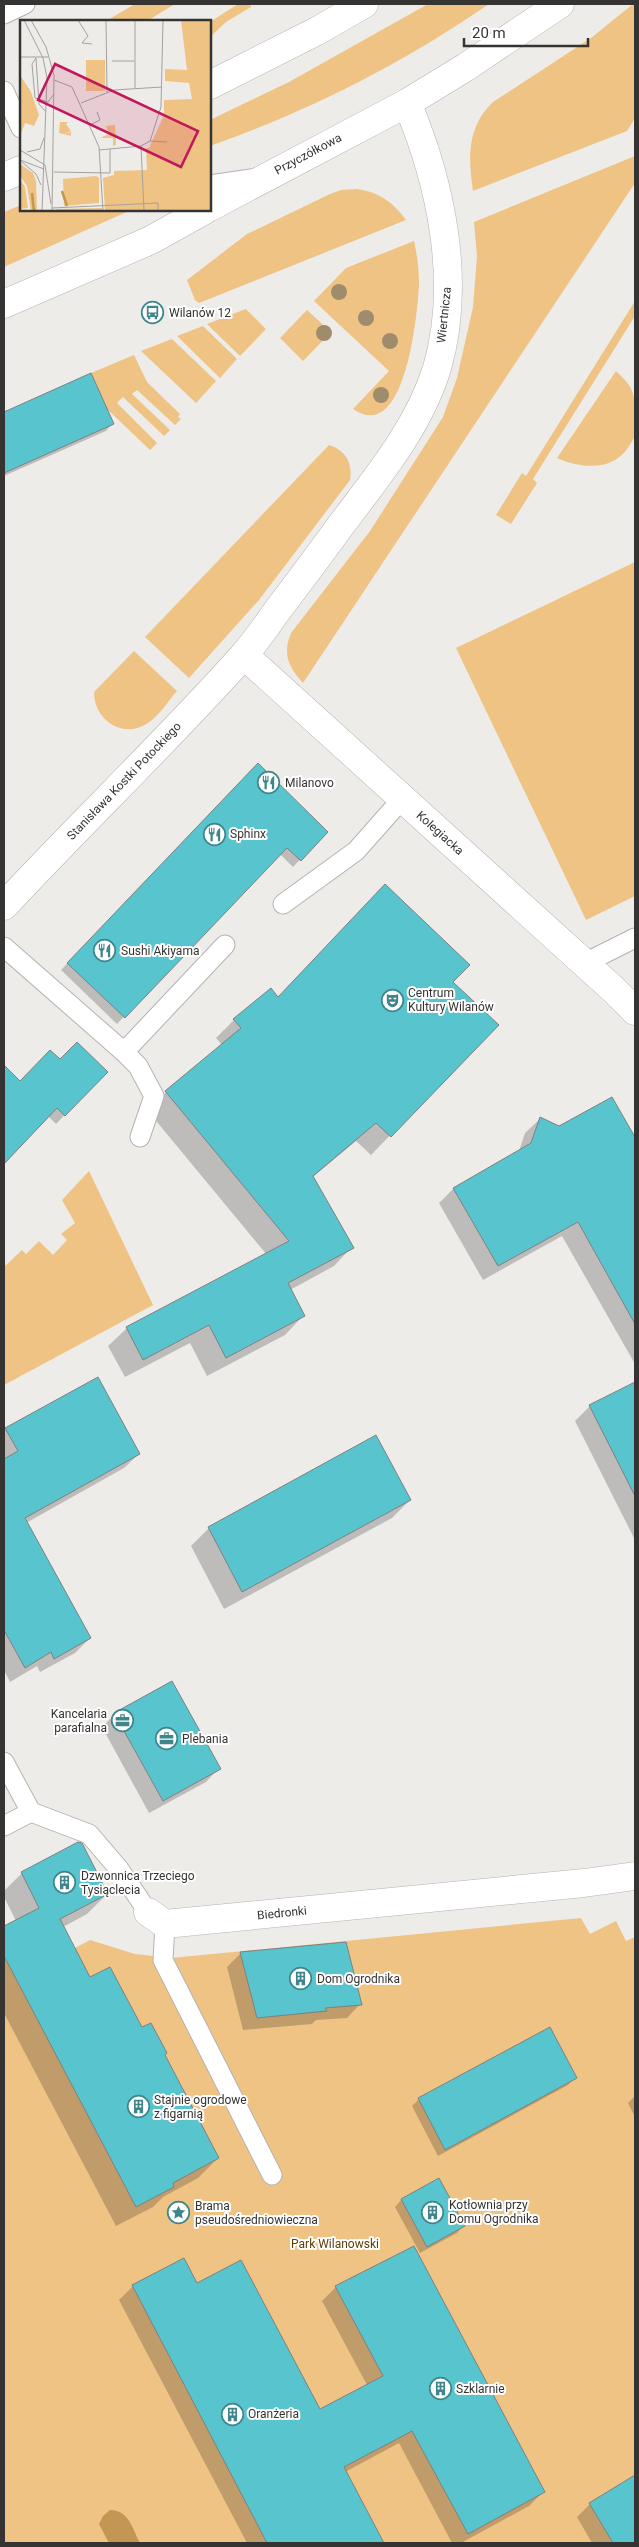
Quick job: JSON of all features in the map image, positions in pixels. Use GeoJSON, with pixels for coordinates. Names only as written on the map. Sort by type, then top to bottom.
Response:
{"type":"FeatureCollection","features":[{"type":"Feature","properties":{"kind":"street"},"geometry":{"type":"LineString","coordinates":[[211,84],[317,31],[364,4]]}},
{"type":"Feature","properties":{"kind":"street"},"geometry":{"type":"LineString","coordinates":[[406,103],[466,67],[560,4]]}},
{"type":"Feature","properties":{"kind":"street","name":"Przyczółkowa"},"geometry":{"type":"LineString","coordinates":[[211,206],[406,103]]}},
{"type":"Feature","properties":{"kind":"street","name":"Wiertnicza"},"geometry":{"type":"LineString","coordinates":[[244,655],[383,469],[417,414],[437,368],[446,318],[448,277],[433,179],[421,138],[406,103]]}},
{"type":"Feature","properties":{"kind":"street"},"geometry":{"type":"LineString","coordinates":[[4,178],[20,170]]}},
{"type":"Feature","properties":{"kind":"street"},"geometry":{"type":"LineString","coordinates":[[4,304],[150,240],[203,211]]}},
{"type":"Feature","properties":{"kind":"street","name":"Stanisława Kostki Potockiego"},"geometry":{"type":"LineString","coordinates":[[4,906],[129,778],[244,655]]}},
{"type":"Feature","properties":{"kind":"street","name":"Kolegiacka"},"geometry":{"type":"LineString","coordinates":[[244,655],[585,963],[635,1011]]}},
{"type":"Feature","properties":{"kind":"street","name":"Biedronki"},"geometry":{"type":"LineString","coordinates":[[156,1918],[565,1885],[635,1876]]}},
{"type":"Feature","properties":{"kind":"lane"},"geometry":{"type":"LineString","coordinates":[[4,14],[25,4]]}},
{"type":"Feature","properties":{"kind":"lane"},"geometry":{"type":"LineString","coordinates":[[4,91],[20,126]]}},
{"type":"Feature","properties":{"kind":"lane"},"geometry":{"type":"LineString","coordinates":[[211,186],[267,176]]}},
{"type":"Feature","properties":{"kind":"lane"},"geometry":{"type":"LineString","coordinates":[[283,904],[356,852],[402,799]]}},
{"type":"Feature","properties":{"kind":"lane"},"geometry":{"type":"LineString","coordinates":[[585,963],[635,938]]}},
{"type":"Feature","properties":{"kind":"lane"},"geometry":{"type":"LineString","coordinates":[[124,1052],[225,945]]}},
{"type":"Feature","properties":{"kind":"lane"},"geometry":{"type":"LineString","coordinates":[[4,947],[138,1066],[154,1096],[140,1137]]}},
{"type":"Feature","properties":{"kind":"lane"},"geometry":{"type":"LineString","coordinates":[[4,1762],[30,1812],[89,1834],[119,1869],[156,1918],[163,1960],[272,2175]]}},
{"type":"Feature","properties":{"kind":"lane"},"geometry":{"type":"LineString","coordinates":[[4,1826],[30,1812]]}},
{"type":"Feature","properties":{"kind":"green space"},"geometry":{"type":"Polygon","coordinates":[[[135,4],[175,4],[149,20],[108,20],[135,4]]]}},
{"type":"Feature","properties":{"kind":"green space"},"geometry":{"type":"Polygon","coordinates":[[[238,4],[250,4],[251,7],[226,22],[211,36],[211,21],[238,4]]]}},
{"type":"Feature","properties":{"kind":"green space"},"geometry":{"type":"Polygon","coordinates":[[[428,4],[489,4],[422,47],[354,84],[284,117],[211,146],[211,120],[289,82],[428,4]]]}},
{"type":"Feature","properties":{"kind":"green space"},"geometry":{"type":"Polygon","coordinates":[[[635,4],[635,118],[627,131],[473,191],[470,166],[471,143],[478,122],[484,112],[493,102],[591,38],[635,4]]]}},
{"type":"Feature","properties":{"kind":"green space"},"geometry":{"type":"Polygon","coordinates":[[[635,156],[635,183],[303,683],[294,672],[288,660],[287,648],[291,633],[370,531],[443,417],[457,378],[473,307],[477,256],[474,222],[635,156]]]}},
{"type":"Feature","properties":{"kind":"green space"},"geometry":{"type":"Polygon","coordinates":[[[357,189],[379,195],[391,203],[406,220],[199,303],[195,300],[187,280],[247,234],[330,194],[341,190],[357,189]]]}},
{"type":"Feature","properties":{"kind":"green space"},"geometry":{"type":"Polygon","coordinates":[[[20,205],[20,211],[129,211],[4,267],[4,212],[20,205]]]}},
{"type":"Feature","properties":{"kind":"green space"},"geometry":{"type":"Polygon","coordinates":[[[414,241],[419,283],[416,320],[406,370],[397,393],[386,409],[371,415],[353,409],[389,371],[314,301],[346,268],[414,241]]]}},
{"type":"Feature","properties":{"kind":"green space"},"geometry":{"type":"Polygon","coordinates":[[[635,301],[635,316],[533,479],[537,483],[511,524],[496,515],[522,473],[526,476],[635,301]]]}},
{"type":"Feature","properties":{"kind":"green space"},"geometry":{"type":"Polygon","coordinates":[[[246,309],[266,329],[240,356],[207,324],[246,309]]]}},
{"type":"Feature","properties":{"kind":"green space"},"geometry":{"type":"Polygon","coordinates":[[[307,310],[331,332],[303,361],[280,338],[307,310]]]}},
{"type":"Feature","properties":{"kind":"green space"},"geometry":{"type":"Polygon","coordinates":[[[203,326],[237,359],[220,378],[177,336],[203,326]]]}},
{"type":"Feature","properties":{"kind":"green space"},"geometry":{"type":"Polygon","coordinates":[[[172,339],[216,381],[196,403],[141,351],[172,339]]]}},
{"type":"Feature","properties":{"kind":"green space"},"geometry":{"type":"Polygon","coordinates":[[[134,355],[147,382],[180,414],[178,417],[181,419],[175,425],[137,390],[132,394],[170,430],[164,436],[123,397],[117,403],[157,443],[150,450],[107,409],[91,373],[134,355]]]}},
{"type":"Feature","properties":{"kind":"green space"},"geometry":{"type":"Polygon","coordinates":[[[616,371],[632,390],[634,401],[635,436],[628,448],[613,461],[595,466],[575,464],[557,458],[616,371]]]}},
{"type":"Feature","properties":{"kind":"green space"},"geometry":{"type":"Polygon","coordinates":[[[329,445],[335,447],[347,458],[351,474],[350,480],[259,600],[189,678],[145,637],[329,445]]]}},
{"type":"Feature","properties":{"kind":"green space"},"geometry":{"type":"Polygon","coordinates":[[[635,562],[635,896],[586,920],[456,648],[635,562]]]}},
{"type":"Feature","properties":{"kind":"green space"},"geometry":{"type":"Polygon","coordinates":[[[134,651],[177,691],[160,712],[148,723],[139,728],[120,728],[104,719],[95,702],[94,692],[134,651]]]}},
{"type":"Feature","properties":{"kind":"green space"},"geometry":{"type":"Polygon","coordinates":[[[89,1171],[153,1305],[4,1385],[4,1267],[22,1250],[26,1254],[39,1241],[53,1255],[67,1240],[61,1234],[75,1223],[62,1200],[89,1171]]]}},
{"type":"Feature","properties":{"kind":"green space","name":"Park Wilanowski"},"geometry":{"type":"Polygon","coordinates":[[[33,1911],[58,1957],[90,1940],[135,1954],[171,1958],[581,1918],[590,1934],[616,1921],[626,1941],[635,1937],[635,2543],[4,2543],[4,1926],[33,1911]]]}},
{"type":"Feature","properties":{"kind":"shaded area"},"geometry":{"type":"Polygon","coordinates":[[[110,2510],[126,2516],[140,2543],[109,2543],[99,2524],[103,2516],[110,2510]]]}},
{"type":"Feature","properties":{"kind":"building"},"geometry":{"type":"Polygon","coordinates":[[[91,373],[114,424],[4,473],[4,412],[91,373]]]}},
{"type":"Feature","properties":{"kind":"building"},"geometry":{"type":"Polygon","coordinates":[[[258,763],[328,832],[301,861],[287,848],[125,1018],[67,963],[258,763]]]}},
{"type":"Feature","properties":{"kind":"building"},"geometry":{"type":"Polygon","coordinates":[[[385,884],[470,965],[453,982],[499,1025],[391,1137],[376,1123],[313,1176],[354,1248],[288,1283],[305,1316],[226,1358],[209,1325],[143,1360],[126,1327],[289,1241],[165,1091],[241,1028],[233,1019],[271,988],[278,997],[385,884]]]}},
{"type":"Feature","properties":{"kind":"building"},"geometry":{"type":"Polygon","coordinates":[[[77,1042],[108,1072],[65,1116],[57,1108],[4,1164],[4,1065],[20,1081],[50,1050],[60,1059],[77,1042]]]}},
{"type":"Feature","properties":{"kind":"building"},"geometry":{"type":"Polygon","coordinates":[[[612,1097],[635,1137],[635,1324],[578,1222],[498,1266],[453,1188],[531,1143],[540,1117],[559,1126],[612,1097]]]}},
{"type":"Feature","properties":{"kind":"building"},"geometry":{"type":"Polygon","coordinates":[[[98,1377],[140,1454],[25,1518],[91,1638],[54,1659],[51,1652],[25,1668],[4,1630],[4,1459],[18,1451],[5,1428],[98,1377]]]}},
{"type":"Feature","properties":{"kind":"building"},"geometry":{"type":"Polygon","coordinates":[[[635,1382],[635,1496],[589,1405],[635,1382]]]}},
{"type":"Feature","properties":{"kind":"building"},"geometry":{"type":"Polygon","coordinates":[[[376,1435],[411,1500],[242,1592],[208,1527],[376,1435]]]}},
{"type":"Feature","properties":{"kind":"building","name":"Plebania"},"geometry":{"type":"Polygon","coordinates":[[[172,1681],[221,1769],[163,1801],[114,1713],[172,1681]]]}},
{"type":"Feature","properties":{"kind":"building","name":"Stajnie ogrodowe z figarnią"},"geometry":{"type":"Polygon","coordinates":[[[78,1842],[82,1843],[108,1894],[60,1919],[90,1977],[110,1967],[142,2027],[151,2023],[167,2053],[165,2055],[219,2158],[173,2183],[174,2187],[136,2207],[4,1956],[4,1926],[39,1908],[21,1872],[78,1842]]]}},
{"type":"Feature","properties":{"kind":"building","name":"Dom Ogrodnika"},"geometry":{"type":"Polygon","coordinates":[[[346,1942],[362,2005],[325,2008],[327,2011],[257,2018],[240,1952],[346,1942]]]}},
{"type":"Feature","properties":{"kind":"building"},"geometry":{"type":"Polygon","coordinates":[[[550,2027],[577,2078],[445,2150],[418,2098],[550,2027]]]}},
{"type":"Feature","properties":{"kind":"building","name":"Kotłownia przy Domu Ogrodnika"},"geometry":{"type":"Polygon","coordinates":[[[439,2178],[465,2226],[427,2247],[401,2199],[439,2178]]]}},
{"type":"Feature","properties":{"kind":"building"},"geometry":{"type":"Polygon","coordinates":[[[414,2246],[545,2492],[468,2534],[412,2431],[344,2467],[384,2543],[267,2543],[132,2285],[184,2258],[197,2283],[241,2260],[320,2409],[383,2376],[335,2286],[414,2246]]]}},
{"type":"Feature","properties":{"kind":"building"},"geometry":{"type":"Polygon","coordinates":[[[635,2475],[635,2543],[613,2543],[589,2503],[635,2475]]]}},
{"type":"Feature","properties":{"kind":"place","name":"Wilanów 12"},"geometry":{"type":"Point","coordinates":[153,313]}},
{"type":"Feature","properties":{"kind":"place","name":"Milanovo"},"geometry":{"type":"Point","coordinates":[269,783]}},
{"type":"Feature","properties":{"kind":"place","name":"Sphinx"},"geometry":{"type":"Point","coordinates":[214,834]}},
{"type":"Feature","properties":{"kind":"place","name":"Sushi Akiyama"},"geometry":{"type":"Point","coordinates":[105,951]}},
{"type":"Feature","properties":{"kind":"place","name":"Centrum Kultury Wilanów"},"geometry":{"type":"Point","coordinates":[392,1000]}},
{"type":"Feature","properties":{"kind":"place","name":"Kancelaria parafialna"},"geometry":{"type":"Point","coordinates":[123,1721]}},
{"type":"Feature","properties":{"kind":"place","name":"Plebania"},"geometry":{"type":"Point","coordinates":[166,1739]}},
{"type":"Feature","properties":{"kind":"place","name":"Dzwonnica Trzeciego Tysiąclecia"},"geometry":{"type":"Point","coordinates":[65,1883]}},
{"type":"Feature","properties":{"kind":"place","name":"Dom Ogrodnika"},"geometry":{"type":"Point","coordinates":[301,1979]}},
{"type":"Feature","properties":{"kind":"place","name":"Stajnie ogrodowe z figarnią"},"geometry":{"type":"Point","coordinates":[138,2107]}},
{"type":"Feature","properties":{"kind":"place","name":"Kotłownia przy Domu Ogrodnika"},"geometry":{"type":"Point","coordinates":[433,2212]}},
{"type":"Feature","properties":{"kind":"place","name":"Brama pseudośredniowieczna"},"geometry":{"type":"Point","coordinates":[179,2213]}},
{"type":"Feature","properties":{"kind":"place","name":"Szklarnie"},"geometry":{"type":"Point","coordinates":[440,2389]}},
{"type":"Feature","properties":{"kind":"place","name":"Oranżeria"},"geometry":{"type":"Point","coordinates":[232,2414]}}]}
